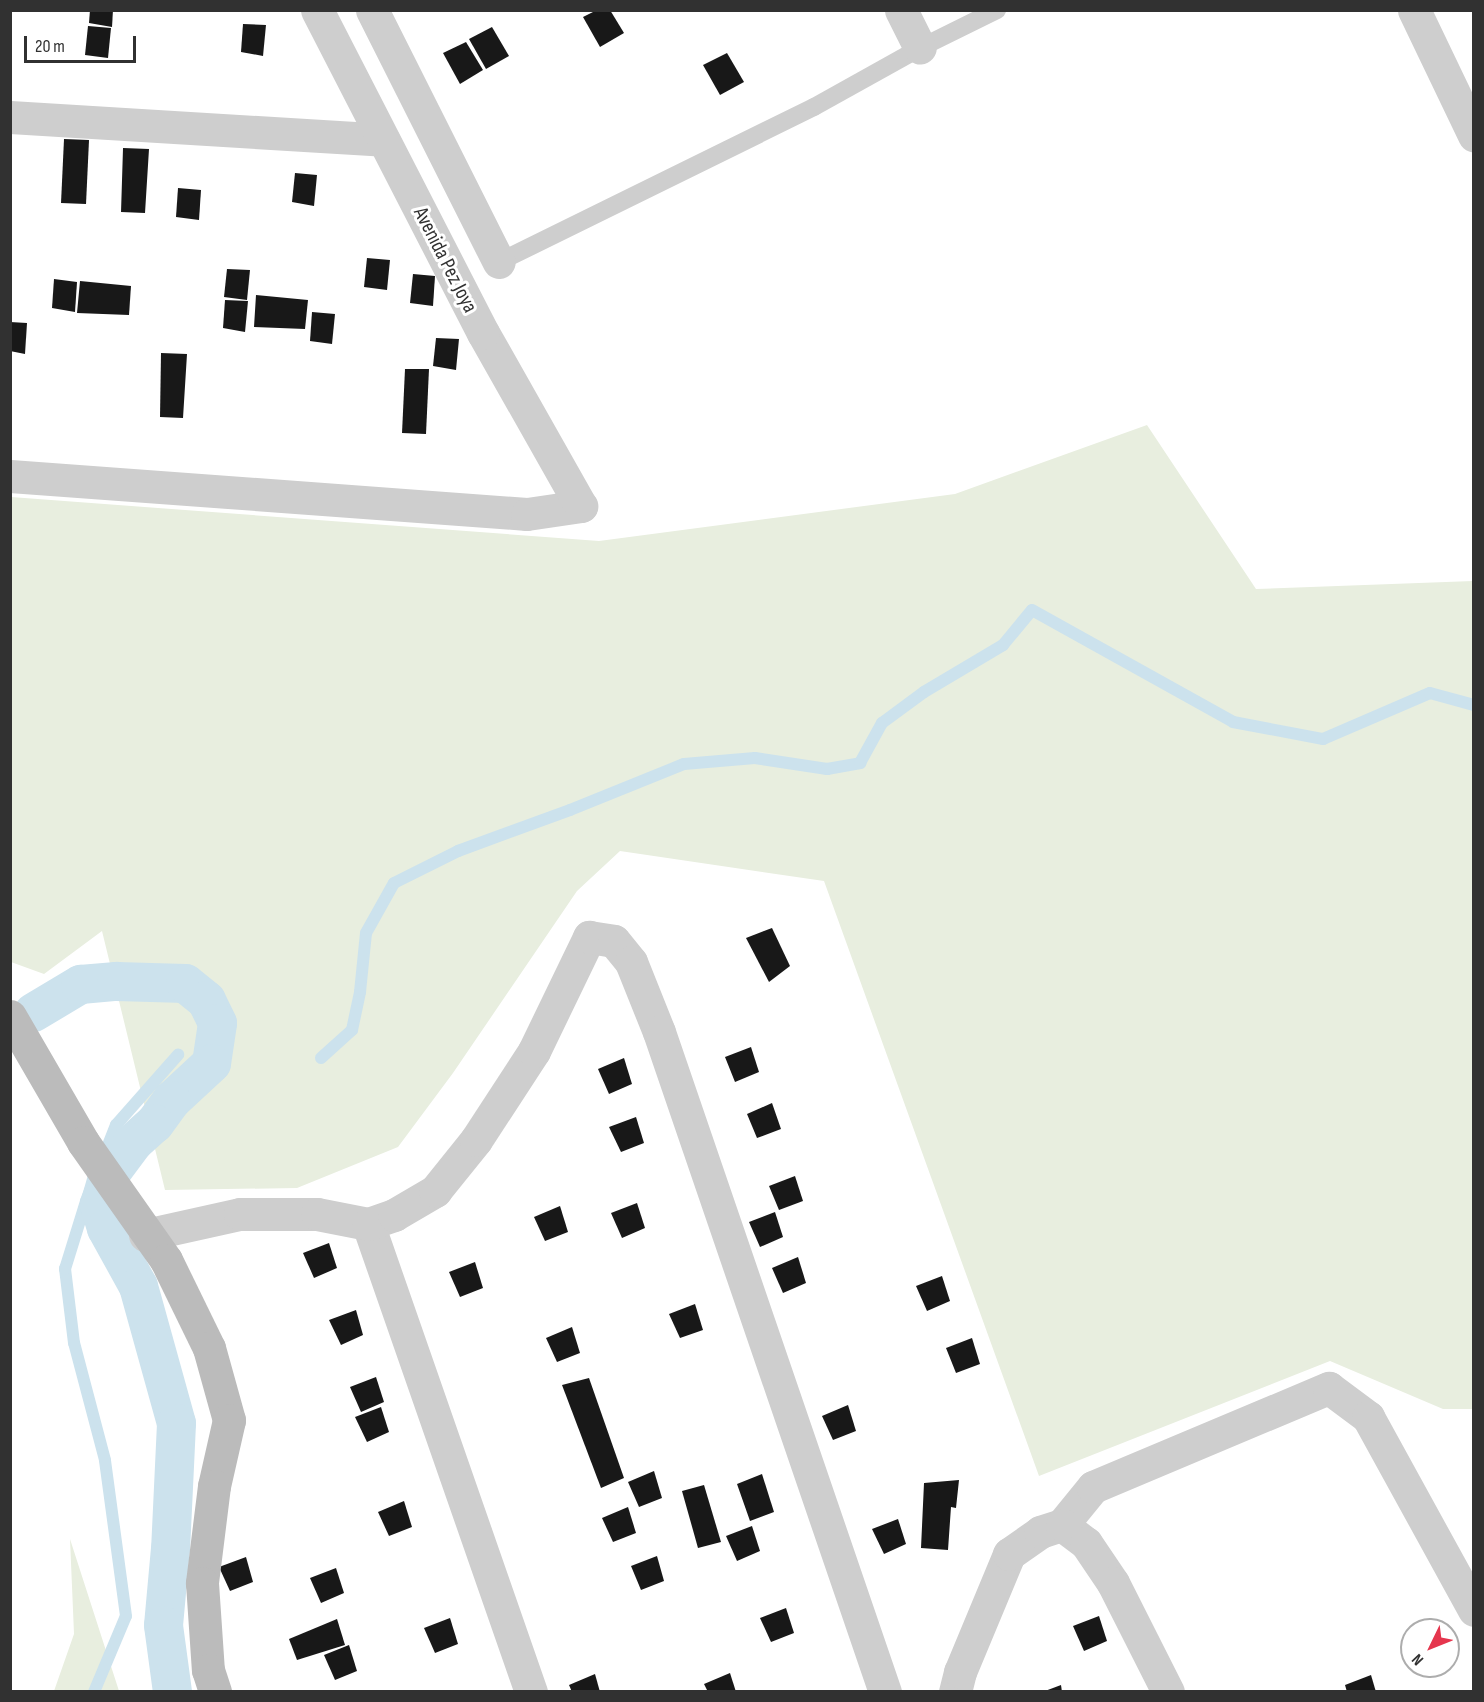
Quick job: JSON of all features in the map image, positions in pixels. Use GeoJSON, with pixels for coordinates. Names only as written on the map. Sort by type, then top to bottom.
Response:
{"type":"FeatureCollection","features":[{"type":"Feature","properties":{"kind":"street","name":"Avenida Pez Joya"},"geometry":{"type":"LineString","coordinates":[[10,476],[527,514],[581,506],[483,333],[317,10]]}},
{"type":"Feature","properties":{"kind":"street"},"geometry":{"type":"LineString","coordinates":[[372,10],[499,262]]}},
{"type":"Feature","properties":{"kind":"street"},"geometry":{"type":"LineString","coordinates":[[901,10],[920,48]]}},
{"type":"Feature","properties":{"kind":"street"},"geometry":{"type":"LineString","coordinates":[[1414,10],[1473,135]]}},
{"type":"Feature","properties":{"kind":"street"},"geometry":{"type":"LineString","coordinates":[[10,117],[383,140]]}},
{"type":"Feature","properties":{"kind":"street"},"geometry":{"type":"LineString","coordinates":[[146,1235],[240,1214],[317,1214],[368,1224],[394,1215],[435,1191],[476,1140],[534,1051],[589,937],[614,941],[631,962],[659,1032],[885,1692]]}},
{"type":"Feature","properties":{"kind":"street"},"geometry":{"type":"LineString","coordinates":[[10,1016],[83,1142],[128,1204],[146,1235],[166,1260],[208,1348],[229,1420],[214,1486],[202,1583],[208,1670],[215,1692]]}},
{"type":"Feature","properties":{"kind":"street"},"geometry":{"type":"LineString","coordinates":[[368,1224],[531,1692]]}},
{"type":"Feature","properties":{"kind":"street"},"geometry":{"type":"LineString","coordinates":[[955,1692],[960,1672],[1009,1554],[1040,1532],[1062,1525],[1093,1487],[1329,1389],[1368,1417],[1473,1610]]}},
{"type":"Feature","properties":{"kind":"street"},"geometry":{"type":"LineString","coordinates":[[1062,1525],[1086,1543],[1113,1583],[1168,1692]]}},
{"type":"Feature","properties":{"kind":"lane"},"geometry":{"type":"LineString","coordinates":[[499,262],[814,107],[920,48],[997,10]]}},
{"type":"Feature","properties":{"kind":"green space"},"geometry":{"type":"Polygon","coordinates":[[[1147,425],[1256,589],[1473,581],[1473,1409],[1443,1409],[1330,1361],[1039,1476],[824,881],[620,851],[577,891],[453,1073],[398,1147],[297,1188],[165,1190],[102,931],[44,974],[11,962],[11,497],[599,541],[955,494],[1147,425]]]}},
{"type":"Feature","properties":{"kind":"green space"},"geometry":{"type":"Polygon","coordinates":[[[70,1539],[119,1691],[54,1691],[74,1634],[70,1539]]]}},
{"type":"Feature","properties":{"kind":"building"},"geometry":{"type":"Polygon","coordinates":[[[90,10],[113,10],[112,27],[89,23],[90,10]]]}},
{"type":"Feature","properties":{"kind":"building"},"geometry":{"type":"Polygon","coordinates":[[[597,10],[610,10],[624,33],[600,47],[583,17],[597,10]]]}},
{"type":"Feature","properties":{"kind":"building"},"geometry":{"type":"Polygon","coordinates":[[[243,24],[266,25],[263,56],[241,52],[243,24]]]}},
{"type":"Feature","properties":{"kind":"building"},"geometry":{"type":"Polygon","coordinates":[[[88,26],[111,28],[108,58],[85,55],[88,26]]]}},
{"type":"Feature","properties":{"kind":"building"},"geometry":{"type":"Polygon","coordinates":[[[492,27],[509,56],[486,69],[469,39],[492,27]]]}},
{"type":"Feature","properties":{"kind":"building"},"geometry":{"type":"Polygon","coordinates":[[[466,42],[483,70],[460,84],[443,53],[466,42]]]}},
{"type":"Feature","properties":{"kind":"building"},"geometry":{"type":"Polygon","coordinates":[[[727,53],[744,82],[720,95],[703,65],[727,53]]]}},
{"type":"Feature","properties":{"kind":"building"},"geometry":{"type":"Polygon","coordinates":[[[64,139],[89,140],[86,204],[61,203],[64,139]]]}},
{"type":"Feature","properties":{"kind":"building"},"geometry":{"type":"Polygon","coordinates":[[[123,148],[149,149],[145,213],[121,212],[123,148]]]}},
{"type":"Feature","properties":{"kind":"building"},"geometry":{"type":"Polygon","coordinates":[[[295,173],[317,175],[314,206],[292,202],[295,173]]]}},
{"type":"Feature","properties":{"kind":"building"},"geometry":{"type":"Polygon","coordinates":[[[178,188],[201,190],[199,220],[176,217],[178,188]]]}},
{"type":"Feature","properties":{"kind":"building"},"geometry":{"type":"Polygon","coordinates":[[[367,258],[390,260],[387,290],[364,287],[367,258]]]}},
{"type":"Feature","properties":{"kind":"building"},"geometry":{"type":"Polygon","coordinates":[[[227,269],[250,270],[247,300],[224,297],[227,269]]]}},
{"type":"Feature","properties":{"kind":"building"},"geometry":{"type":"Polygon","coordinates":[[[413,274],[435,276],[433,306],[410,303],[413,274]]]}},
{"type":"Feature","properties":{"kind":"building"},"geometry":{"type":"Polygon","coordinates":[[[54,279],[77,282],[75,312],[52,308],[54,279]]]}},
{"type":"Feature","properties":{"kind":"building"},"geometry":{"type":"Polygon","coordinates":[[[80,281],[131,286],[129,315],[77,313],[80,281]]]}},
{"type":"Feature","properties":{"kind":"building"},"geometry":{"type":"Polygon","coordinates":[[[256,295],[308,300],[305,329],[254,327],[256,295]]]}},
{"type":"Feature","properties":{"kind":"building"},"geometry":{"type":"Polygon","coordinates":[[[225,300],[248,301],[245,332],[223,328],[225,300]]]}},
{"type":"Feature","properties":{"kind":"building"},"geometry":{"type":"Polygon","coordinates":[[[312,312],[335,314],[332,344],[310,341],[312,312]]]}},
{"type":"Feature","properties":{"kind":"building"},"geometry":{"type":"Polygon","coordinates":[[[10,322],[27,323],[25,354],[10,351],[10,322]]]}},
{"type":"Feature","properties":{"kind":"building"},"geometry":{"type":"Polygon","coordinates":[[[436,338],[459,339],[456,370],[433,366],[436,338]]]}},
{"type":"Feature","properties":{"kind":"building"},"geometry":{"type":"Polygon","coordinates":[[[161,353],[187,354],[183,418],[160,417],[161,353]]]}},
{"type":"Feature","properties":{"kind":"building"},"geometry":{"type":"Polygon","coordinates":[[[405,369],[429,369],[426,434],[402,433],[405,369]]]}},
{"type":"Feature","properties":{"kind":"building"},"geometry":{"type":"Polygon","coordinates":[[[772,928],[790,966],[769,982],[746,938],[772,928]]]}},
{"type":"Feature","properties":{"kind":"building"},"geometry":{"type":"Polygon","coordinates":[[[751,1047],[759,1072],[735,1082],[725,1057],[751,1047]]]}},
{"type":"Feature","properties":{"kind":"building"},"geometry":{"type":"Polygon","coordinates":[[[624,1058],[632,1084],[609,1094],[598,1069],[624,1058]]]}},
{"type":"Feature","properties":{"kind":"building"},"geometry":{"type":"Polygon","coordinates":[[[772,1103],[781,1129],[757,1138],[747,1114],[772,1103]]]}},
{"type":"Feature","properties":{"kind":"building"},"geometry":{"type":"Polygon","coordinates":[[[636,1117],[644,1143],[621,1152],[609,1127],[636,1117]]]}},
{"type":"Feature","properties":{"kind":"building"},"geometry":{"type":"Polygon","coordinates":[[[795,1176],[803,1201],[779,1210],[769,1186],[795,1176]]]}},
{"type":"Feature","properties":{"kind":"building"},"geometry":{"type":"Polygon","coordinates":[[[637,1203],[645,1228],[622,1238],[611,1213],[637,1203]]]}},
{"type":"Feature","properties":{"kind":"building"},"geometry":{"type":"Polygon","coordinates":[[[560,1206],[568,1232],[545,1241],[534,1217],[560,1206]]]}},
{"type":"Feature","properties":{"kind":"building"},"geometry":{"type":"Polygon","coordinates":[[[775,1212],[783,1237],[760,1247],[749,1222],[775,1212]]]}},
{"type":"Feature","properties":{"kind":"building"},"geometry":{"type":"Polygon","coordinates":[[[329,1243],[337,1268],[314,1278],[303,1253],[329,1243]]]}},
{"type":"Feature","properties":{"kind":"building"},"geometry":{"type":"Polygon","coordinates":[[[798,1257],[806,1283],[783,1293],[772,1268],[798,1257]]]}},
{"type":"Feature","properties":{"kind":"building"},"geometry":{"type":"Polygon","coordinates":[[[475,1262],[483,1288],[460,1297],[449,1272],[475,1262]]]}},
{"type":"Feature","properties":{"kind":"building"},"geometry":{"type":"Polygon","coordinates":[[[942,1276],[950,1301],[927,1311],[916,1286],[942,1276]]]}},
{"type":"Feature","properties":{"kind":"building"},"geometry":{"type":"Polygon","coordinates":[[[695,1304],[703,1330],[680,1338],[669,1314],[695,1304]]]}},
{"type":"Feature","properties":{"kind":"building"},"geometry":{"type":"Polygon","coordinates":[[[356,1310],[363,1335],[341,1345],[329,1320],[356,1310]]]}},
{"type":"Feature","properties":{"kind":"building"},"geometry":{"type":"Polygon","coordinates":[[[572,1327],[580,1353],[557,1362],[546,1338],[572,1327]]]}},
{"type":"Feature","properties":{"kind":"building"},"geometry":{"type":"Polygon","coordinates":[[[972,1338],[980,1364],[956,1373],[946,1348],[972,1338]]]}},
{"type":"Feature","properties":{"kind":"building"},"geometry":{"type":"Polygon","coordinates":[[[376,1377],[384,1402],[361,1412],[350,1387],[376,1377]]]}},
{"type":"Feature","properties":{"kind":"building"},"geometry":{"type":"Polygon","coordinates":[[[589,1378],[624,1478],[601,1488],[562,1385],[589,1378]]]}},
{"type":"Feature","properties":{"kind":"building"},"geometry":{"type":"Polygon","coordinates":[[[848,1405],[856,1431],[833,1440],[822,1416],[848,1405]]]}},
{"type":"Feature","properties":{"kind":"building"},"geometry":{"type":"Polygon","coordinates":[[[381,1407],[389,1432],[367,1442],[355,1417],[381,1407]]]}},
{"type":"Feature","properties":{"kind":"building"},"geometry":{"type":"Polygon","coordinates":[[[654,1471],[662,1498],[639,1507],[628,1482],[654,1471]]]}},
{"type":"Feature","properties":{"kind":"building"},"geometry":{"type":"Polygon","coordinates":[[[762,1474],[774,1512],[750,1521],[737,1484],[762,1474]]]}},
{"type":"Feature","properties":{"kind":"building"},"geometry":{"type":"Polygon","coordinates":[[[959,1480],[956,1508],[951,1507],[948,1550],[921,1548],[924,1483],[959,1480]]]}},
{"type":"Feature","properties":{"kind":"building"},"geometry":{"type":"Polygon","coordinates":[[[704,1485],[721,1542],[698,1548],[682,1491],[704,1485]]]}},
{"type":"Feature","properties":{"kind":"building"},"geometry":{"type":"Polygon","coordinates":[[[404,1501],[412,1527],[389,1536],[378,1512],[404,1501]]]}},
{"type":"Feature","properties":{"kind":"building"},"geometry":{"type":"Polygon","coordinates":[[[628,1507],[636,1533],[613,1542],[602,1518],[628,1507]]]}},
{"type":"Feature","properties":{"kind":"building"},"geometry":{"type":"Polygon","coordinates":[[[898,1519],[906,1544],[884,1554],[872,1529],[898,1519]]]}},
{"type":"Feature","properties":{"kind":"building"},"geometry":{"type":"Polygon","coordinates":[[[752,1526],[760,1551],[737,1561],[726,1536],[752,1526]]]}},
{"type":"Feature","properties":{"kind":"building"},"geometry":{"type":"Polygon","coordinates":[[[657,1556],[664,1581],[641,1590],[631,1566],[657,1556]]]}},
{"type":"Feature","properties":{"kind":"building"},"geometry":{"type":"Polygon","coordinates":[[[246,1557],[253,1582],[230,1591],[219,1567],[246,1557]]]}},
{"type":"Feature","properties":{"kind":"building"},"geometry":{"type":"Polygon","coordinates":[[[336,1568],[344,1593],[321,1603],[310,1578],[336,1568]]]}},
{"type":"Feature","properties":{"kind":"building"},"geometry":{"type":"Polygon","coordinates":[[[786,1608],[794,1633],[771,1642],[760,1618],[786,1608]]]}},
{"type":"Feature","properties":{"kind":"building"},"geometry":{"type":"Polygon","coordinates":[[[1099,1616],[1107,1641],[1084,1651],[1073,1626],[1099,1616]]]}},
{"type":"Feature","properties":{"kind":"building"},"geometry":{"type":"Polygon","coordinates":[[[450,1618],[458,1644],[435,1653],[424,1628],[450,1618]]]}},
{"type":"Feature","properties":{"kind":"building"},"geometry":{"type":"Polygon","coordinates":[[[337,1619],[345,1645],[297,1660],[289,1639],[337,1619]]]}},
{"type":"Feature","properties":{"kind":"building"},"geometry":{"type":"Polygon","coordinates":[[[349,1645],[357,1671],[335,1680],[324,1655],[349,1645]]]}},
{"type":"Feature","properties":{"kind":"building"},"geometry":{"type":"Polygon","coordinates":[[[730,1673],[736,1692],[708,1692],[704,1684],[730,1673]]]}},
{"type":"Feature","properties":{"kind":"building"},"geometry":{"type":"Polygon","coordinates":[[[595,1674],[600,1692],[572,1692],[569,1685],[595,1674]]]}},
{"type":"Feature","properties":{"kind":"building"},"geometry":{"type":"Polygon","coordinates":[[[1371,1675],[1376,1692],[1347,1692],[1345,1685],[1371,1675]]]}},
{"type":"Feature","properties":{"kind":"building"},"geometry":{"type":"Polygon","coordinates":[[[1061,1685],[1062,1692],[1045,1692],[1045,1691],[1061,1685]]]}},
{"type":"Feature","properties":{"kind":"waterway"},"geometry":{"type":"LineString","coordinates":[[321,1058],[352,1030],[360,992],[366,933],[394,883],[458,851],[570,810],[684,764],[755,758],[827,769],[860,763],[882,723],[924,692],[1003,645],[1032,610],[1233,722],[1323,739],[1430,693],[1474,705]]}},
{"type":"Feature","properties":{"kind":"waterway"},"geometry":{"type":"LineString","coordinates":[[33,1012],[80,984],[116,981],[185,983],[206,1000],[217,1023],[211,1063],[171,1100],[154,1123],[133,1142],[107,1177],[99,1205],[106,1228],[138,1286],[176,1423],[170,1548],[163,1625],[172,1692]]}},
{"type":"Feature","properties":{"kind":"waterway"},"geometry":{"type":"LineString","coordinates":[[94,1692],[126,1616],[105,1460],[74,1343],[65,1269],[86,1201],[116,1125],[178,1055]]}}]}
